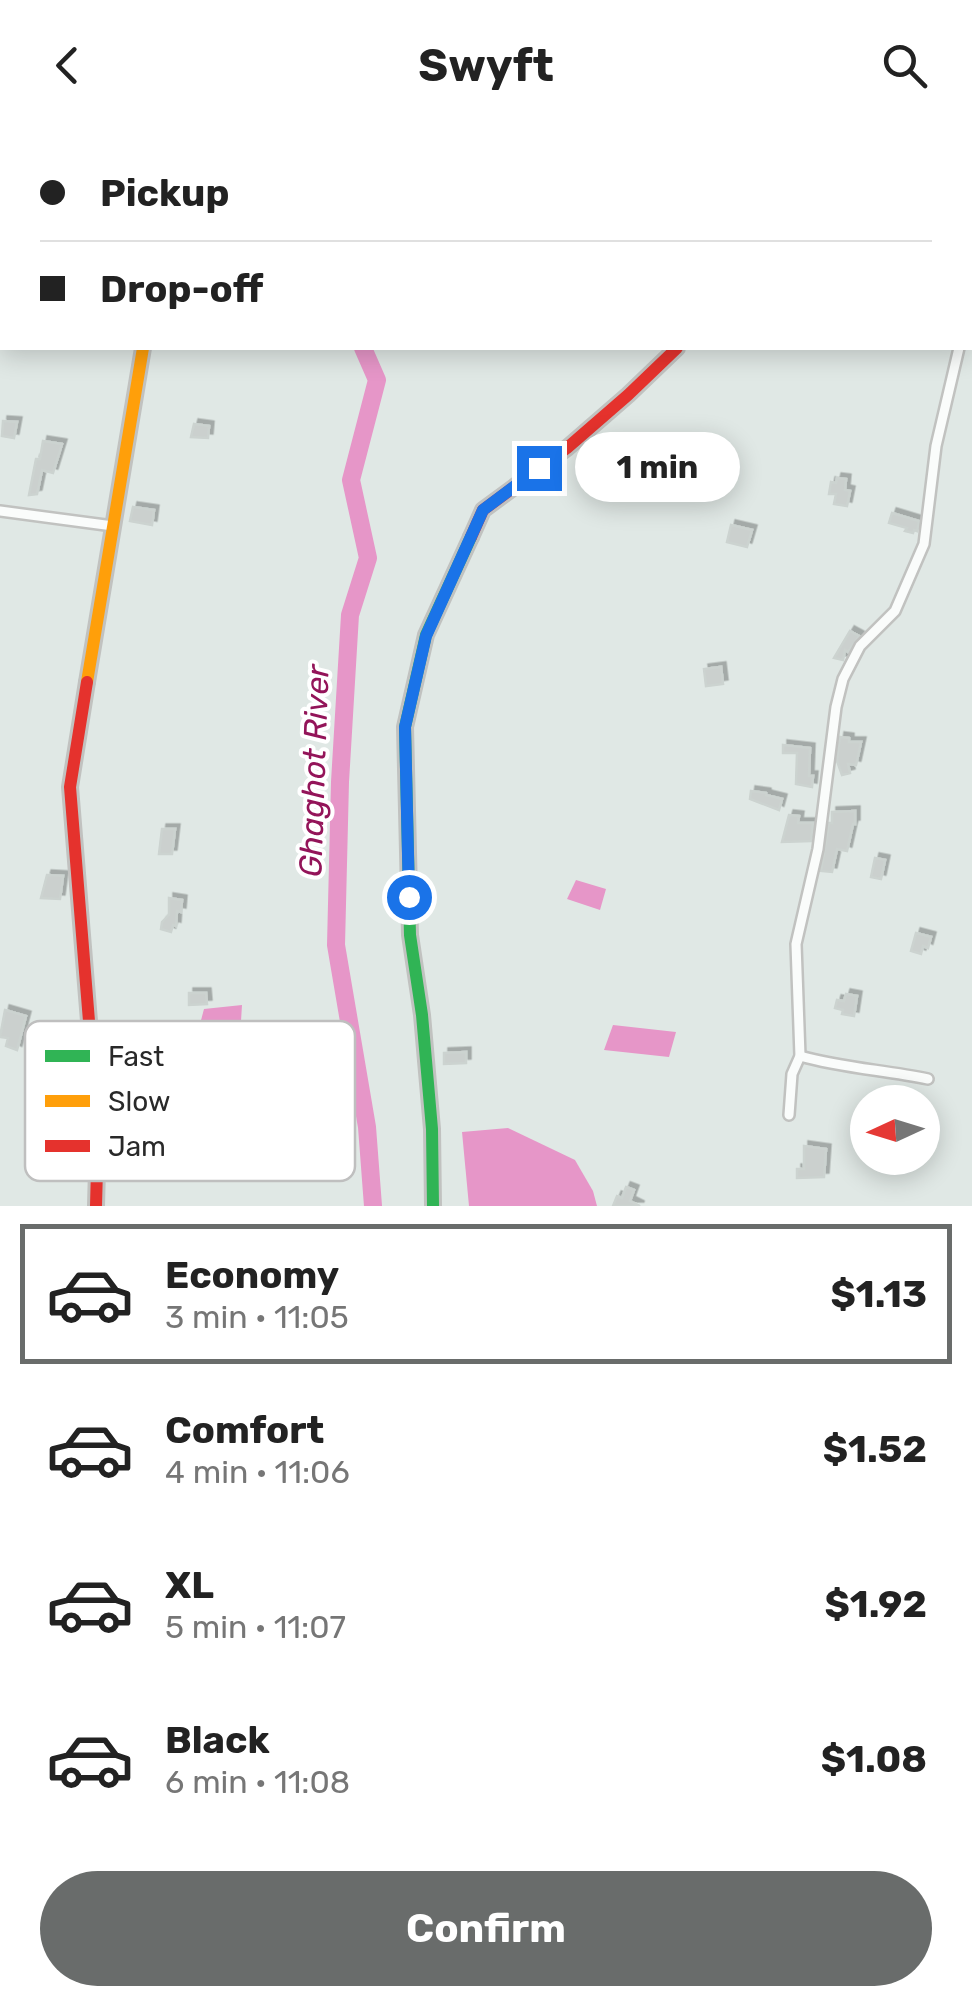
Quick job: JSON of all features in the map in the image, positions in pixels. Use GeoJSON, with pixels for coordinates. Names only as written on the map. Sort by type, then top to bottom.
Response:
{"type":"FeatureCollection","features":[{"type":"Feature","properties":{"kind":"street"},"geometry":{"type":"LineString","coordinates":[[89,1021],[70,787],[143,350]]}},
{"type":"Feature","properties":{"kind":"street"},"geometry":{"type":"LineString","coordinates":[[433,1206],[432,1129],[410,935],[405,727],[426,636],[483,510],[567,448],[676,350]]}},
{"type":"Feature","properties":{"kind":"street"},"geometry":{"type":"LineString","coordinates":[[789,1115],[792,1074],[800,1056],[796,944],[818,849],[836,707],[843,679],[860,646],[895,612],[924,544],[936,446],[958,350]]}},
{"type":"Feature","properties":{"kind":"street"},"geometry":{"type":"LineString","coordinates":[[0,511],[113,526]]}},
{"type":"Feature","properties":{"kind":"street"},"geometry":{"type":"LineString","coordinates":[[800,1056],[837,1066],[928,1079]]}},
{"type":"Feature","properties":{"kind":"street"},"geometry":{"type":"LineString","coordinates":[[96,1206],[97,1181]]}},
{"type":"Feature","properties":{"kind":"shaded area"},"geometry":{"type":"Polygon","coordinates":[[[576,880],[606,889],[600,910],[567,899],[576,880]]]}},
{"type":"Feature","properties":{"kind":"shaded area"},"geometry":{"type":"Polygon","coordinates":[[[242,1005],[241,1021],[201,1021],[204,1009],[242,1005]]]}},
{"type":"Feature","properties":{"kind":"shaded area"},"geometry":{"type":"Polygon","coordinates":[[[613,1025],[676,1032],[669,1057],[604,1050],[613,1025]]]}},
{"type":"Feature","properties":{"kind":"shaded area"},"geometry":{"type":"Polygon","coordinates":[[[508,1128],[575,1160],[597,1206],[469,1206],[462,1132],[508,1128]]]}},
{"type":"Feature","properties":{"kind":"building"},"geometry":{"type":"Polygon","coordinates":[[[3,421],[17,422],[14,438],[2,436],[3,421]]]}},
{"type":"Feature","properties":{"kind":"building"},"geometry":{"type":"Polygon","coordinates":[[[194,424],[209,426],[208,438],[191,437],[194,424]]]}},
{"type":"Feature","properties":{"kind":"building"},"geometry":{"type":"Polygon","coordinates":[[[43,441],[62,444],[53,473],[42,470],[37,494],[29,495],[36,459],[40,459],[43,441]]]}},
{"type":"Feature","properties":{"kind":"building"},"geometry":{"type":"Polygon","coordinates":[[[599,450],[612,462],[604,470],[591,458],[599,450]]]}},
{"type":"Feature","properties":{"kind":"building"},"geometry":{"type":"Polygon","coordinates":[[[837,478],[846,479],[845,490],[850,491],[847,506],[834,504],[836,494],[829,494],[831,482],[836,483],[837,478]]]}},
{"type":"Feature","properties":{"kind":"building"},"geometry":{"type":"Polygon","coordinates":[[[133,507],[154,510],[152,525],[130,521],[133,507]]]}},
{"type":"Feature","properties":{"kind":"building"},"geometry":{"type":"Polygon","coordinates":[[[892,513],[919,521],[917,531],[905,531],[907,528],[889,523],[892,513]]]}},
{"type":"Feature","properties":{"kind":"building"},"geometry":{"type":"Polygon","coordinates":[[[731,525],[752,530],[747,547],[727,542],[731,525]]]}},
{"type":"Feature","properties":{"kind":"building"},"geometry":{"type":"Polygon","coordinates":[[[850,631],[859,636],[848,652],[845,650],[843,660],[834,658],[850,631]]]}},
{"type":"Feature","properties":{"kind":"building"},"geometry":{"type":"Polygon","coordinates":[[[721,667],[723,684],[706,686],[704,669],[721,667]]]}},
{"type":"Feature","properties":{"kind":"building"},"geometry":{"type":"Polygon","coordinates":[[[840,737],[861,742],[856,765],[848,764],[850,773],[842,775],[837,761],[840,737]]]}},
{"type":"Feature","properties":{"kind":"building"},"geometry":{"type":"Polygon","coordinates":[[[783,745],[810,748],[812,787],[796,784],[797,753],[783,753],[783,745]]]}},
{"type":"Feature","properties":{"kind":"building"},"geometry":{"type":"Polygon","coordinates":[[[751,791],[782,799],[779,810],[750,799],[751,791]]]}},
{"type":"Feature","properties":{"kind":"building"},"geometry":{"type":"Polygon","coordinates":[[[855,811],[847,851],[837,849],[832,872],[821,871],[832,812],[855,811]]]}},
{"type":"Feature","properties":{"kind":"building"},"geometry":{"type":"Polygon","coordinates":[[[789,815],[799,816],[798,823],[813,823],[811,841],[782,842],[789,815]]]}},
{"type":"Feature","properties":{"kind":"building"},"geometry":{"type":"Polygon","coordinates":[[[162,829],[175,829],[172,854],[159,854],[162,829]]]}},
{"type":"Feature","properties":{"kind":"building"},"geometry":{"type":"Polygon","coordinates":[[[875,858],[885,860],[881,879],[871,877],[875,858]]]}},
{"type":"Feature","properties":{"kind":"building"},"geometry":{"type":"Polygon","coordinates":[[[47,875],[63,876],[60,899],[41,898],[47,875]]]}},
{"type":"Feature","properties":{"kind":"building"},"geometry":{"type":"Polygon","coordinates":[[[169,898],[182,900],[171,932],[161,929],[169,915],[169,898]]]}},
{"type":"Feature","properties":{"kind":"building"},"geometry":{"type":"Polygon","coordinates":[[[916,933],[931,937],[921,954],[911,951],[916,933]]]}},
{"type":"Feature","properties":{"kind":"building"},"geometry":{"type":"Polygon","coordinates":[[[189,993],[206,993],[207,1004],[189,1005],[189,993]]]}},
{"type":"Feature","properties":{"kind":"building"},"geometry":{"type":"Polygon","coordinates":[[[846,994],[857,996],[854,1016],[835,1008],[837,1000],[844,1001],[846,994]]]}},
{"type":"Feature","properties":{"kind":"building"},"geometry":{"type":"Polygon","coordinates":[[[5,1010],[26,1016],[17,1050],[6,1046],[8,1038],[0,1037],[5,1010]]]}},
{"type":"Feature","properties":{"kind":"building"},"geometry":{"type":"Polygon","coordinates":[[[466,1052],[466,1063],[444,1064],[444,1053],[466,1052]]]}},
{"type":"Feature","properties":{"kind":"building"},"geometry":{"type":"Polygon","coordinates":[[[804,1146],[826,1149],[824,1177],[797,1178],[797,1169],[804,1169],[804,1146]]]}},
{"type":"Feature","properties":{"kind":"building"},"geometry":{"type":"Polygon","coordinates":[[[626,1187],[634,1190],[630,1201],[640,1206],[613,1206],[626,1187]]]}},
{"type":"Feature","properties":{"kind":"waterway","name":"Ghaghot River"},"geometry":{"type":"LineString","coordinates":[[349,1021],[336,945],[350,615],[368,558],[351,480],[377,380],[364,350]]}},
{"type":"Feature","properties":{"kind":"waterway","name":"Ghaghot River"},"geometry":{"type":"LineString","coordinates":[[355,1057],[367,1127],[373,1206]]}},
{"type":"Feature","properties":{"kind":"traffic: fast"},"geometry":{"type":"LineString","coordinates":[[433,1206],[432,1129],[410,935],[405,727],[426,635],[471,537]]}},
{"type":"Feature","properties":{"kind":"traffic: slow"},"geometry":{"type":"LineString","coordinates":[[87,682],[143,350]]}},
{"type":"Feature","properties":{"kind":"traffic: jam"},"geometry":{"type":"LineString","coordinates":[[471,537],[483,510],[567,448],[675,350]]}},
{"type":"Feature","properties":{"kind":"traffic: jam"},"geometry":{"type":"LineString","coordinates":[[87,682],[70,787],[89,1021]]}},
{"type":"Feature","properties":{"kind":"traffic: jam"},"geometry":{"type":"LineString","coordinates":[[96,1206],[97,1181]]}},
{"type":"Feature","properties":{"kind":"route"},"geometry":{"type":"LineString","coordinates":[[409,897],[405,727],[426,636],[483,510],[539,468]]}}]}
